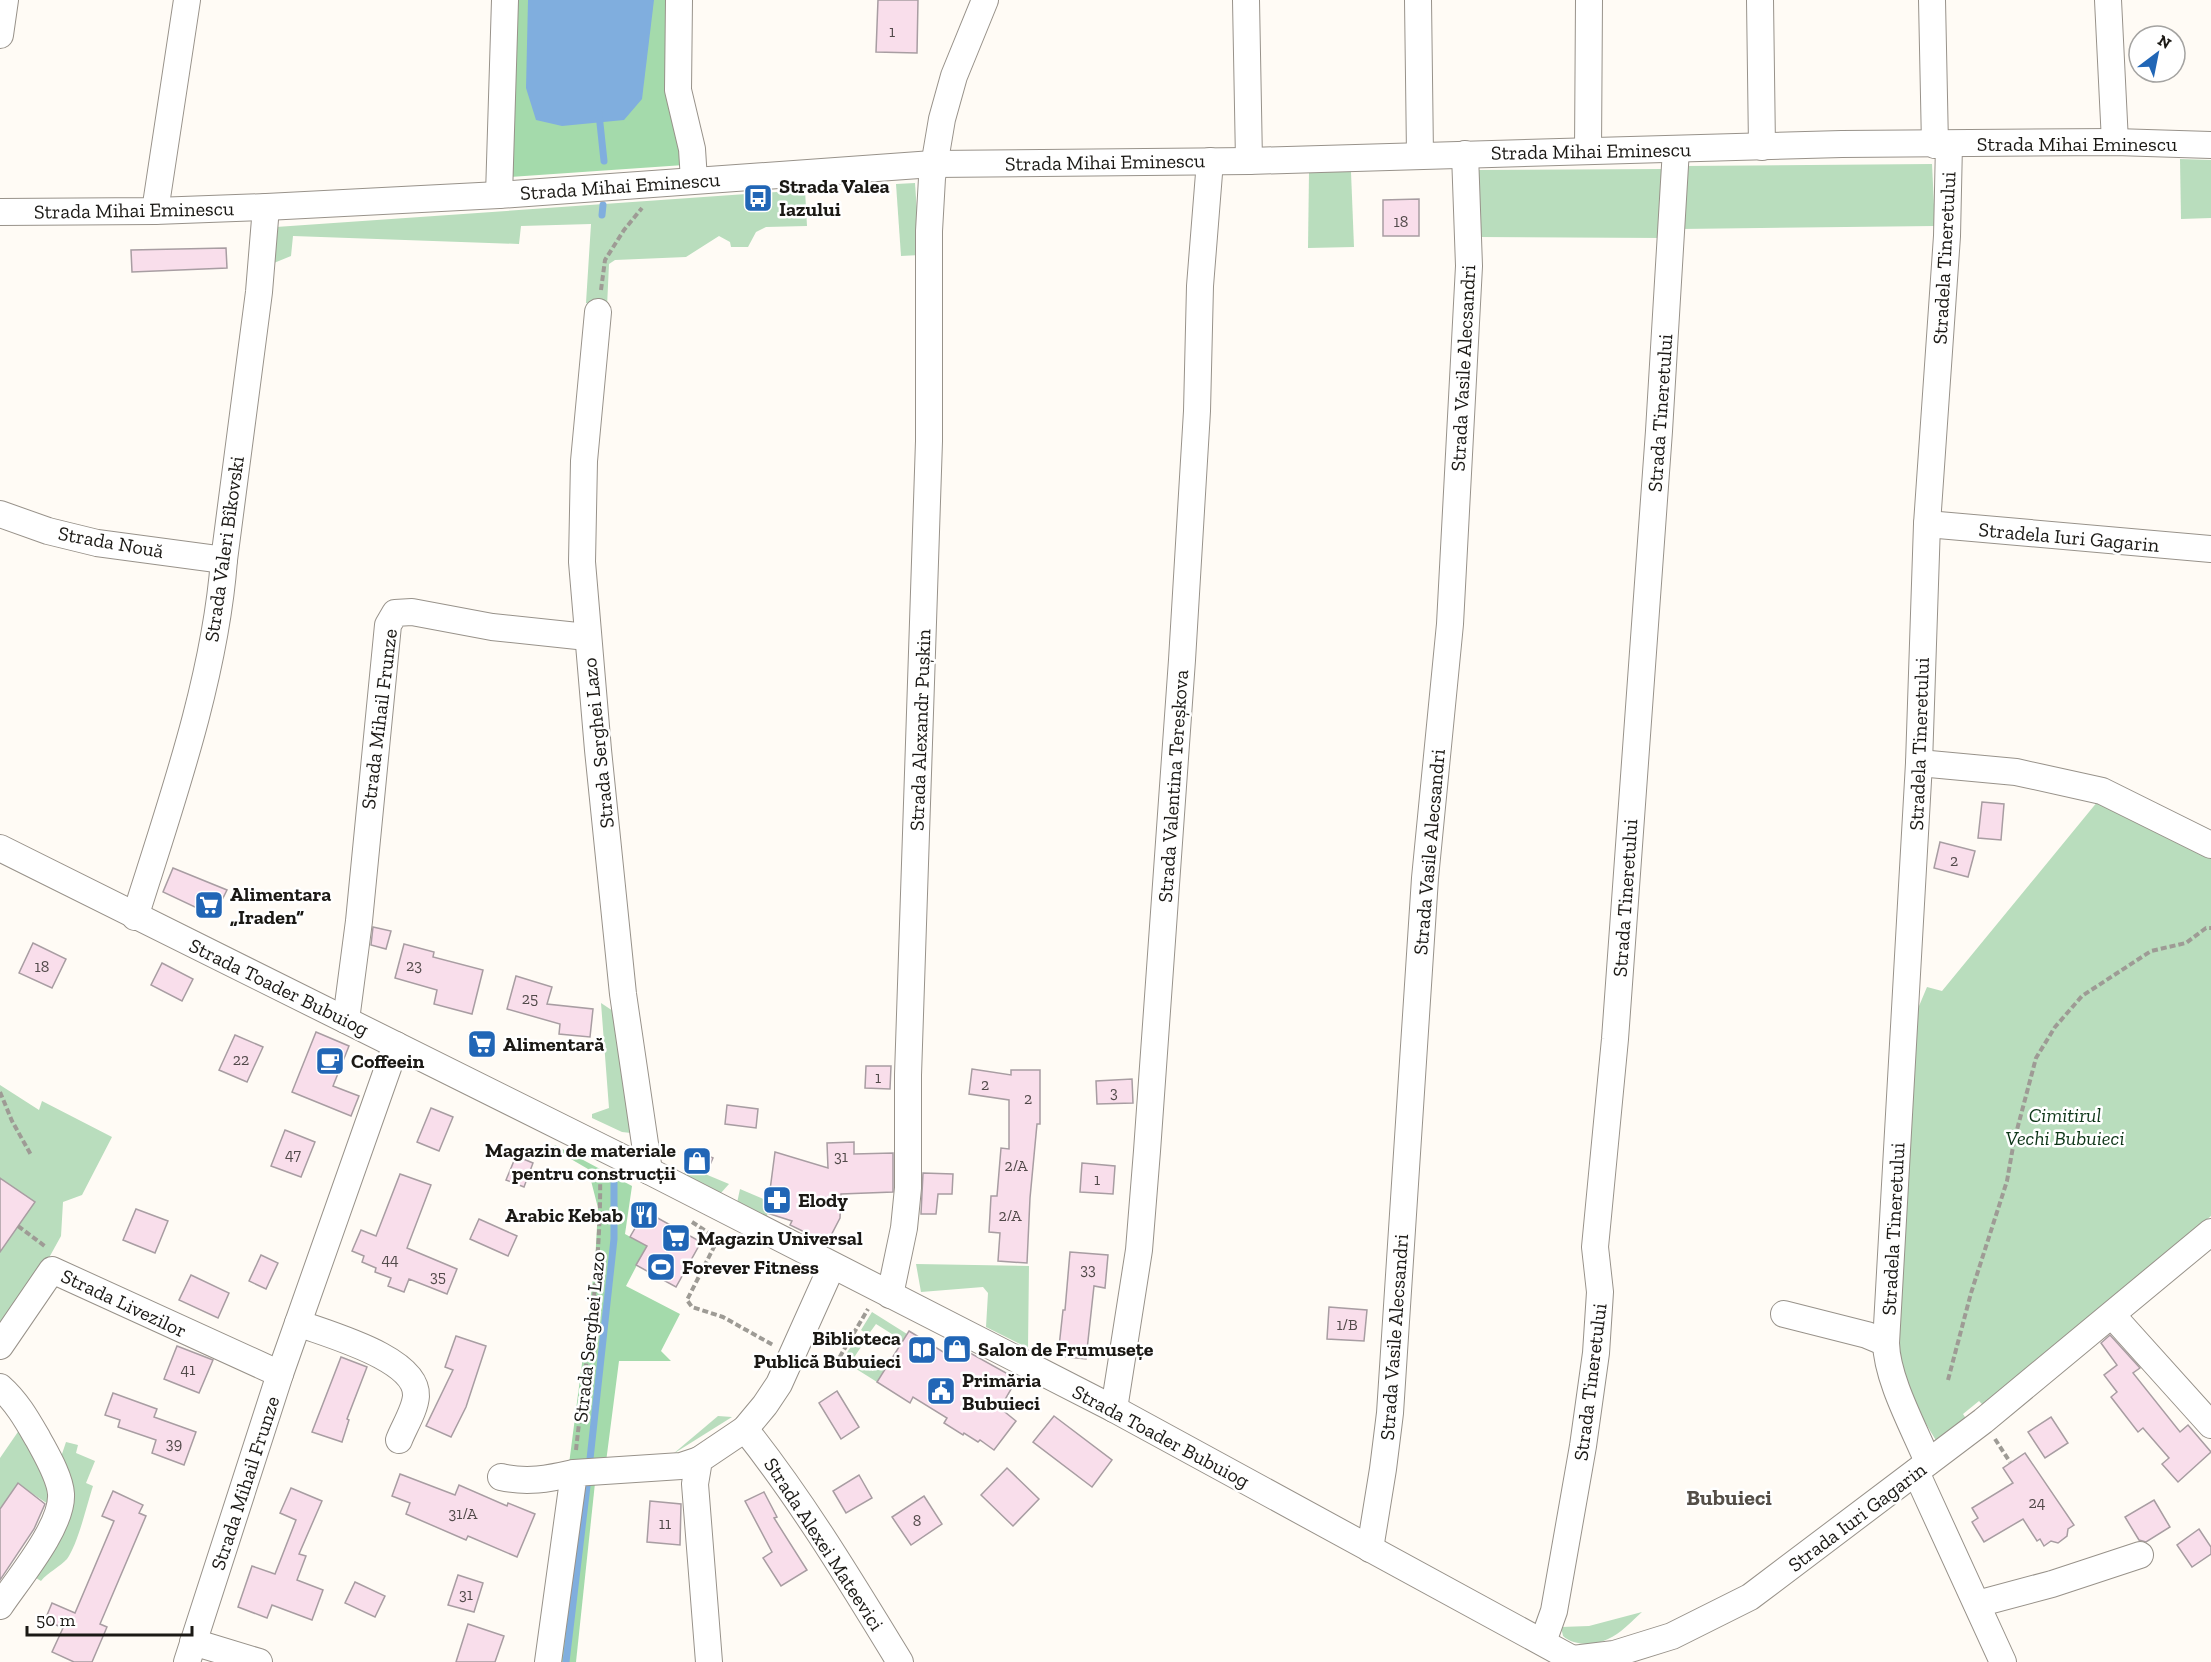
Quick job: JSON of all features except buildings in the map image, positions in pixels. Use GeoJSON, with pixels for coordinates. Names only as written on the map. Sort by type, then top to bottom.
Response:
{"type":"FeatureCollection","features":[{"type":"Feature","properties":{"kind":"street"},"geometry":{"type":"LineString","coordinates":[[0,35],[5,0]]}},
{"type":"Feature","properties":{"kind":"street"},"geometry":{"type":"LineString","coordinates":[[155,211],[187,0]]}},
{"type":"Feature","properties":{"kind":"street"},"geometry":{"type":"LineString","coordinates":[[499,195],[505,0]]}},
{"type":"Feature","properties":{"kind":"street"},"geometry":{"type":"LineString","coordinates":[[679,0],[678,90],[693,149],[694,180]]}},
{"type":"Feature","properties":{"kind":"street","name":"Strada Alexandr Pușkin"},"geometry":{"type":"LineString","coordinates":[[881,1298],[904,1228],[908,1188],[908,1075],[930,441],[929,231],[933,164],[954,76],[985,0]]}},
{"type":"Feature","properties":{"kind":"street"},"geometry":{"type":"LineString","coordinates":[[1246,0],[1249,161]]}},
{"type":"Feature","properties":{"kind":"street"},"geometry":{"type":"LineString","coordinates":[[1418,0],[1420,155]]}},
{"type":"Feature","properties":{"kind":"street"},"geometry":{"type":"LineString","coordinates":[[1588,151],[1590,0]]}},
{"type":"Feature","properties":{"kind":"street"},"geometry":{"type":"LineString","coordinates":[[1760,0],[1761,147]]}},
{"type":"Feature","properties":{"kind":"street","name":"Stradela Tineretului"},"geometry":{"type":"LineString","coordinates":[[1932,0],[1947,236],[1927,524],[1919,764],[1886,1343],[1892,1373],[1922,1467],[2003,1662]]}},
{"type":"Feature","properties":{"kind":"street"},"geometry":{"type":"LineString","coordinates":[[2108,0],[2115,142]]}},
{"type":"Feature","properties":{"kind":"street","name":"Strada Mihai Eminescu"},"geometry":{"type":"LineString","coordinates":[[0,212],[155,211],[266,207],[499,195],[933,164],[1249,161],[1842,144],[2115,142],[2211,145]]}},
{"type":"Feature","properties":{"kind":"street","name":"Strada Tineretului"},"geometry":{"type":"LineString","coordinates":[[1543,1642],[1554,1611],[1583,1446],[1596,1353],[1600,1292],[1595,1247],[1615,1040],[1659,431],[1676,149]]}},
{"type":"Feature","properties":{"kind":"street","name":"Strada Vasile Alecsandri"},"geometry":{"type":"LineString","coordinates":[[1370,1549],[1390,1413],[1425,878],[1450,624],[1469,266],[1465,154]]}},
{"type":"Feature","properties":{"kind":"street","name":"Strada Valentina Tereșkova"},"geometry":{"type":"LineString","coordinates":[[1114,1409],[1139,1250],[1147,1151],[1182,660],[1197,411],[1200,286],[1210,161]]}},
{"type":"Feature","properties":{"kind":"street","name":"Strada Valeri Bîkovski"},"geometry":{"type":"LineString","coordinates":[[135,917],[195,716],[221,600],[224,560],[259,292],[266,207]]}},
{"type":"Feature","properties":{"kind":"street","name":"Strada Serghei Lazo"},"geometry":{"type":"LineString","coordinates":[[598,312],[584,461],[582,562],[587,637],[623,994],[649,1171]]}},
{"type":"Feature","properties":{"kind":"street","name":"Strada Nouă"},"geometry":{"type":"LineString","coordinates":[[0,514],[48,531],[97,543],[224,560]]}},
{"type":"Feature","properties":{"kind":"street","name":"Stradela Iuri Gagarin"},"geometry":{"type":"LineString","coordinates":[[1927,524],[2211,549]]}},
{"type":"Feature","properties":{"kind":"street","name":"Strada Mihail Frunze"},"geometry":{"type":"LineString","coordinates":[[346,1020],[359,921],[388,626],[395,613],[412,612],[492,627],[587,637]]}},
{"type":"Feature","properties":{"kind":"street"},"geometry":{"type":"LineString","coordinates":[[1919,764],[2016,772],[2102,791],[2211,845]]}},
{"type":"Feature","properties":{"kind":"street","name":"Strada Toader Bubuiog"},"geometry":{"type":"LineString","coordinates":[[0,848],[649,1171],[832,1266],[881,1298],[1114,1409],[1574,1661]]}},
{"type":"Feature","properties":{"kind":"street","name":"Strada Mihail Frunze"},"geometry":{"type":"LineString","coordinates":[[259,1662],[190,1652],[280,1374],[396,1045]]}},
{"type":"Feature","properties":{"kind":"street","name":"Strada Iuri Gagarin"},"geometry":{"type":"LineString","coordinates":[[1574,1661],[1614,1654],[1672,1636],[1750,1597],[1983,1421],[2211,1232]]}},
{"type":"Feature","properties":{"kind":"street"},"geometry":{"type":"LineString","coordinates":[[501,1477],[518,1481],[537,1481],[574,1473],[681,1466],[699,1460],[745,1429],[765,1406],[779,1384],[832,1266]]}},
{"type":"Feature","properties":{"kind":"street","name":"Strada Livezilor"},"geometry":{"type":"LineString","coordinates":[[0,1346],[52,1270],[280,1374]]}},
{"type":"Feature","properties":{"kind":"street","name":"Stradela Tineretului"},"geometry":{"type":"LineString","coordinates":[[1784,1314],[1867,1335],[1886,1343]]}},
{"type":"Feature","properties":{"kind":"street"},"geometry":{"type":"LineString","coordinates":[[2112,1315],[2211,1425]]}},
{"type":"Feature","properties":{"kind":"street"},"geometry":{"type":"LineString","coordinates":[[298,1323],[387,1357],[402,1368],[412,1383],[416,1395],[399,1440]]}},
{"type":"Feature","properties":{"kind":"street"},"geometry":{"type":"LineString","coordinates":[[0,1388],[19,1407],[49,1458],[61,1493],[59,1513],[50,1531],[0,1606]]}},
{"type":"Feature","properties":{"kind":"street","name":"Strada Alexei Mateevici"},"geometry":{"type":"LineString","coordinates":[[745,1429],[783,1479],[827,1544],[900,1662]]}},
{"type":"Feature","properties":{"kind":"street"},"geometry":{"type":"LineString","coordinates":[[699,1460],[695,1484],[709,1662]]}},
{"type":"Feature","properties":{"kind":"street"},"geometry":{"type":"LineString","coordinates":[[548,1662],[574,1473]]}},
{"type":"Feature","properties":{"kind":"street"},"geometry":{"type":"LineString","coordinates":[[1977,1604],[2052,1584],[2140,1555]]}},
{"type":"Feature","properties":{"kind":"path"},"geometry":{"type":"LineString","coordinates":[[598,312],[605,260],[624,230],[645,204]]}},
{"type":"Feature","properties":{"kind":"path"},"geometry":{"type":"LineString","coordinates":[[1948,1380],[1971,1293],[2007,1181],[2014,1141],[2036,1058],[2055,1027],[2082,996],[2151,951],[2186,943],[2206,928],[2211,928]]}},
{"type":"Feature","properties":{"kind":"path"},"geometry":{"type":"LineString","coordinates":[[0,1092],[12,1121],[32,1155]]}},
{"type":"Feature","properties":{"kind":"path","name":"Strada Serghei Lazo"},"geometry":{"type":"LineString","coordinates":[[574,1473],[597,1276],[601,1212],[600,1164]]}},
{"type":"Feature","properties":{"kind":"path"},"geometry":{"type":"LineString","coordinates":[[688,1220],[715,1237],[716,1243],[687,1300],[692,1307],[723,1317],[792,1355]]}},
{"type":"Feature","properties":{"kind":"path"},"geometry":{"type":"LineString","coordinates":[[18,1226],[50,1250]]}},
{"type":"Feature","properties":{"kind":"path"},"geometry":{"type":"LineString","coordinates":[[835,1365],[881,1298]]}},
{"type":"Feature","properties":{"kind":"green space"},"geometry":{"type":"Polygon","coordinates":[[[513,0],[669,0],[684,165],[510,177],[513,0]]]}},
{"type":"Feature","properties":{"kind":"green space"},"geometry":{"type":"Polygon","coordinates":[[[2180,159],[2211,160],[2211,218],[2181,219],[2180,159]]]}},
{"type":"Feature","properties":{"kind":"green space"},"geometry":{"type":"Polygon","coordinates":[[[1932,164],[1935,226],[1680,229],[1684,166],[1932,164]]]}},
{"type":"Feature","properties":{"kind":"green space"},"geometry":{"type":"Polygon","coordinates":[[[1663,169],[1663,238],[1478,237],[1477,170],[1663,169]]]}},
{"type":"Feature","properties":{"kind":"green space"},"geometry":{"type":"Polygon","coordinates":[[[1309,172],[1351,172],[1354,247],[1308,248],[1309,172]]]}},
{"type":"Feature","properties":{"kind":"green space"},"geometry":{"type":"Polygon","coordinates":[[[915,183],[920,255],[901,256],[896,184],[915,183]]]}},
{"type":"Feature","properties":{"kind":"green space"},"geometry":{"type":"Polygon","coordinates":[[[805,190],[807,226],[766,227],[756,232],[748,247],[731,247],[730,242],[719,236],[686,257],[615,260],[609,264],[607,307],[586,303],[591,224],[521,226],[519,244],[293,236],[291,256],[269,265],[276,227],[805,190]]]}},
{"type":"Feature","properties":{"kind":"green space","name":"Cimitirul Vechi Bubuieci"},"geometry":{"type":"Polygon","coordinates":[[[2098,801],[2211,859],[2211,1216],[1986,1408],[1979,1401],[1963,1414],[1969,1423],[1937,1442],[1905,1390],[1893,1352],[1909,1030],[1927,987],[1942,991],[2098,801]]]}},
{"type":"Feature","properties":{"kind":"green space"},"geometry":{"type":"Polygon","coordinates":[[[601,1003],[613,1011],[631,1133],[622,1132],[592,1118],[592,1114],[609,1108],[601,1003]]]}},
{"type":"Feature","properties":{"kind":"green space"},"geometry":{"type":"Polygon","coordinates":[[[0,1085],[39,1110],[42,1101],[112,1137],[82,1195],[63,1202],[61,1236],[45,1265],[0,1332],[0,1085]]]}},
{"type":"Feature","properties":{"kind":"green space"},"geometry":{"type":"Polygon","coordinates":[[[555,1145],[632,1186],[625,1234],[647,1246],[626,1286],[680,1314],[661,1351],[671,1361],[619,1361],[606,1462],[569,1464],[595,1263],[598,1208],[588,1169],[552,1148],[555,1145]]]}},
{"type":"Feature","properties":{"kind":"green space"},"geometry":{"type":"Polygon","coordinates":[[[686,1166],[729,1184],[720,1194],[684,1174],[686,1166]]]}},
{"type":"Feature","properties":{"kind":"green space"},"geometry":{"type":"Polygon","coordinates":[[[740,1189],[768,1201],[767,1220],[737,1203],[740,1189]]]}},
{"type":"Feature","properties":{"kind":"green space"},"geometry":{"type":"Polygon","coordinates":[[[916,1264],[1029,1266],[1028,1348],[986,1327],[988,1293],[983,1287],[921,1292],[916,1264]]]}},
{"type":"Feature","properties":{"kind":"green space"},"geometry":{"type":"Polygon","coordinates":[[[872,1312],[907,1334],[903,1341],[876,1324],[868,1335],[861,1330],[872,1312]]]}},
{"type":"Feature","properties":{"kind":"green space"},"geometry":{"type":"Polygon","coordinates":[[[854,1342],[861,1347],[853,1359],[873,1371],[877,1364],[885,1370],[877,1382],[842,1360],[854,1342]]]}},
{"type":"Feature","properties":{"kind":"green space"},"geometry":{"type":"Polygon","coordinates":[[[718,1416],[732,1417],[673,1454],[718,1416]]]}},
{"type":"Feature","properties":{"kind":"green space"},"geometry":{"type":"Polygon","coordinates":[[[22,1426],[44,1459],[54,1508],[18,1484],[0,1509],[0,1458],[22,1426]]]}},
{"type":"Feature","properties":{"kind":"green space"},"geometry":{"type":"Polygon","coordinates":[[[66,1442],[78,1445],[76,1453],[95,1461],[86,1483],[93,1486],[85,1513],[75,1544],[67,1559],[41,1581],[36,1578],[24,1583],[64,1517],[59,1463],[66,1442]]]}},
{"type":"Feature","properties":{"kind":"green space"},"geometry":{"type":"Polygon","coordinates":[[[576,1483],[595,1483],[576,1662],[554,1662],[576,1483]]]}},
{"type":"Feature","properties":{"kind":"green space"},"geometry":{"type":"Polygon","coordinates":[[[1642,1612],[1621,1631],[1603,1641],[1591,1644],[1579,1643],[1563,1636],[1561,1627],[1589,1626],[1642,1612]]]}},
{"type":"Feature","properties":{"kind":"water"},"geometry":{"type":"Polygon","coordinates":[[[528,0],[654,0],[642,99],[624,120],[562,126],[536,120],[526,88],[528,0]]]}},
{"type":"Feature","properties":{"kind":"waterway"},"geometry":{"type":"LineString","coordinates":[[599,114],[604,161]]}},
{"type":"Feature","properties":{"kind":"waterway"},"geometry":{"type":"LineString","coordinates":[[602,215],[603,205]]}},
{"type":"Feature","properties":{"kind":"waterway"},"geometry":{"type":"LineString","coordinates":[[590,1459],[614,1239],[614,1183]]}},
{"type":"Feature","properties":{"kind":"waterway"},"geometry":{"type":"LineString","coordinates":[[566,1662],[587,1486]]}},
{"type":"Feature","properties":{"kind":"place","name":"Strada Valea Iazului"},"geometry":{"type":"Point","coordinates":[758,198]}},
{"type":"Feature","properties":{"kind":"place","name":"Alimentara „Iraden”"},"geometry":{"type":"Point","coordinates":[209,905]}},
{"type":"Feature","properties":{"kind":"place","name":"Alimentară"},"geometry":{"type":"Point","coordinates":[482,1044]}},
{"type":"Feature","properties":{"kind":"place","name":"Coffeein"},"geometry":{"type":"Point","coordinates":[330,1061]}},
{"type":"Feature","properties":{"kind":"place","name":"Magazin de materiale pentru construcții"},"geometry":{"type":"Point","coordinates":[697,1161]}},
{"type":"Feature","properties":{"kind":"place","name":"Elody"},"geometry":{"type":"Point","coordinates":[777,1200]}},
{"type":"Feature","properties":{"kind":"place","name":"Arabic Kebab"},"geometry":{"type":"Point","coordinates":[644,1215]}},
{"type":"Feature","properties":{"kind":"place","name":"Magazin Universal"},"geometry":{"type":"Point","coordinates":[676,1238]}},
{"type":"Feature","properties":{"kind":"place","name":"Forever Fitness"},"geometry":{"type":"Point","coordinates":[661,1267]}},
{"type":"Feature","properties":{"kind":"place","name":"Salon de Frumusețe"},"geometry":{"type":"Point","coordinates":[957,1349]}},
{"type":"Feature","properties":{"kind":"place","name":"Biblioteca Publică Bubuieci"},"geometry":{"type":"Point","coordinates":[922,1350]}},
{"type":"Feature","properties":{"kind":"place","name":"Primăria Bubuieci"},"geometry":{"type":"Point","coordinates":[941,1391]}},
{"type":"Feature","properties":{"kind":"district","name":"Bubuieci"},"geometry":{"type":"Point","coordinates":[1729,1497]}}]}
